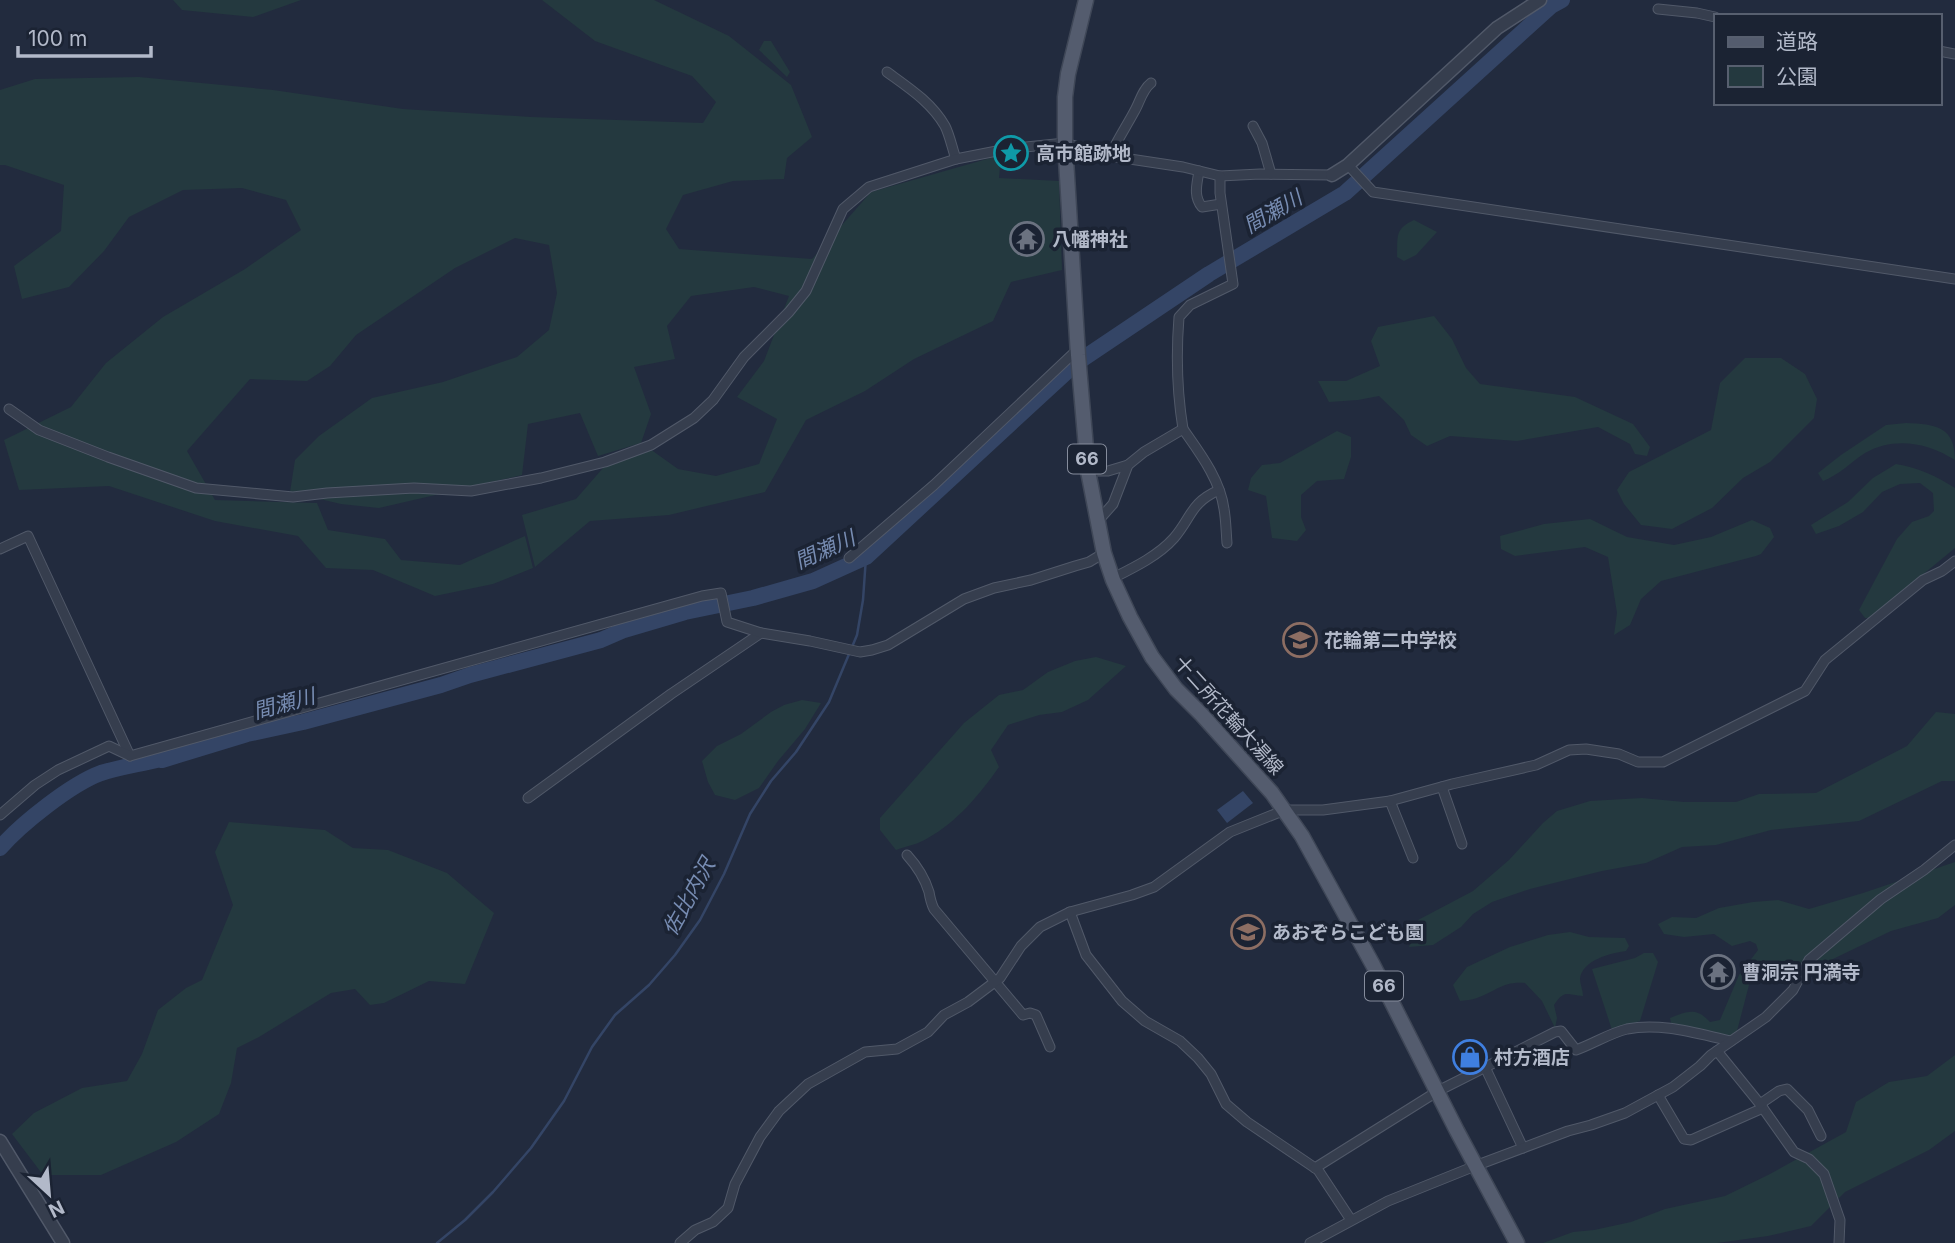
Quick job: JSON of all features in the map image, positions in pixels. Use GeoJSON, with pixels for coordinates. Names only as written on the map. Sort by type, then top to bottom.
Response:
{"type":"FeatureCollection","features":[{"type":"Feature","properties":{"kind":"main road","name":"十二所花輪大湯線"},"geometry":{"type":"LineString","coordinates":[[1086,0],[1068,74],[1065,143],[1088,471],[1104,553],[1130,617],[1175,689],[1220,735],[1285,810],[1302,836],[1361,943],[1517,1243]]}},
{"type":"Feature","properties":{"kind":"street"},"geometry":{"type":"LineString","coordinates":[[9,408],[39,430],[196,488],[293,497],[414,488],[471,491],[541,478],[605,462],[651,445],[694,418],[713,400],[744,357],[806,291],[843,209],[869,187],[956,159],[1007,149],[1065,143],[1110,156],[1183,167],[1220,176],[1332,175],[1350,167],[1497,28],[1540,0]]}},
{"type":"Feature","properties":{"kind":"street"},"geometry":{"type":"LineString","coordinates":[[1658,9],[1714,17]]}},
{"type":"Feature","properties":{"kind":"street"},"geometry":{"type":"LineString","coordinates":[[887,72],[919,94],[933,110],[945,127],[956,159]]}},
{"type":"Feature","properties":{"kind":"street"},"geometry":{"type":"LineString","coordinates":[[1110,156],[1151,83]]}},
{"type":"Feature","properties":{"kind":"street"},"geometry":{"type":"LineString","coordinates":[[1253,126],[1262,144],[1271,174]]}},
{"type":"Feature","properties":{"kind":"street"},"geometry":{"type":"LineString","coordinates":[[1350,167],[1373,192],[1955,279]]}},
{"type":"Feature","properties":{"kind":"street"},"geometry":{"type":"LineString","coordinates":[[1199,171],[1195,195],[1198,202],[1202,207],[1222,204]]}},
{"type":"Feature","properties":{"kind":"street"},"geometry":{"type":"LineString","coordinates":[[1220,176],[1233,284],[1190,305],[1179,317],[1177,369],[1183,429],[1203,458],[1219,490],[1224,507],[1227,542]]}},
{"type":"Feature","properties":{"kind":"street"},"geometry":{"type":"LineString","coordinates":[[849,558],[934,485],[1078,353]]}},
{"type":"Feature","properties":{"kind":"street"},"geometry":{"type":"LineString","coordinates":[[1088,471],[1108,471],[1128,465],[1144,452],[1183,429]]}},
{"type":"Feature","properties":{"kind":"street"},"geometry":{"type":"LineString","coordinates":[[1097,522],[1113,504],[1128,465]]}},
{"type":"Feature","properties":{"kind":"street"},"geometry":{"type":"LineString","coordinates":[[1113,578],[1152,555],[1173,538],[1204,497],[1219,490]]}},
{"type":"Feature","properties":{"kind":"street"},"geometry":{"type":"LineString","coordinates":[[0,549],[28,536],[131,756]]}},
{"type":"Feature","properties":{"kind":"street"},"geometry":{"type":"LineString","coordinates":[[0,815],[35,785],[58,770],[108,746],[131,756],[702,596],[721,593],[727,622],[761,633],[860,652],[888,645],[964,599],[1089,562],[1104,553]]}},
{"type":"Feature","properties":{"kind":"street"},"geometry":{"type":"LineString","coordinates":[[680,1243],[729,1208],[735,1184],[760,1137],[779,1111],[808,1084],[865,1052],[897,1049],[928,1032],[944,1015],[968,1002],[1000,978],[1021,946],[1040,927],[1070,912],[1154,887],[1230,832],[1285,810],[1323,810],[1390,801],[1536,765],[1569,750],[1586,749],[1619,754],[1638,762],[1663,762],[1805,691],[1825,660],[1923,580],[1955,561]]}},
{"type":"Feature","properties":{"kind":"street"},"geometry":{"type":"LineString","coordinates":[[528,798],[671,694],[761,633]]}},
{"type":"Feature","properties":{"kind":"street"},"geometry":{"type":"LineString","coordinates":[[1441,787],[1462,844]]}},
{"type":"Feature","properties":{"kind":"street"},"geometry":{"type":"LineString","coordinates":[[1390,801],[1413,858]]}},
{"type":"Feature","properties":{"kind":"street"},"geometry":{"type":"LineString","coordinates":[[1310,1243],[1388,1201],[1523,1148],[1625,1113],[1673,1087],[1717,1051],[1766,1017],[1793,990],[1809,960],[1881,899],[1955,845]]}},
{"type":"Feature","properties":{"kind":"street"},"geometry":{"type":"LineString","coordinates":[[908,855],[917,866],[934,909],[1023,1015],[1036,1015],[1050,1047]]}},
{"type":"Feature","properties":{"kind":"street"},"geometry":{"type":"LineString","coordinates":[[1070,912],[1086,955],[1122,1001],[1145,1021],[1180,1041],[1198,1058],[1211,1074],[1226,1104],[1247,1122],[1315,1168],[1351,1220]]}},
{"type":"Feature","properties":{"kind":"street"},"geometry":{"type":"LineString","coordinates":[[1315,1168],[1438,1091],[1561,1031],[1576,1050],[1625,1029],[1649,1027],[1685,1031],[1731,1041]]}},
{"type":"Feature","properties":{"kind":"street"},"geometry":{"type":"LineString","coordinates":[[1717,1051],[1794,1152],[1809,1158],[1824,1174],[1840,1220],[1839,1243]]}},
{"type":"Feature","properties":{"kind":"street"},"geometry":{"type":"LineString","coordinates":[[1485,1067],[1523,1148]]}},
{"type":"Feature","properties":{"kind":"street"},"geometry":{"type":"LineString","coordinates":[[1658,1095],[1684,1139],[1691,1140],[1761,1106],[1779,1091],[1787,1089],[1808,1110],[1821,1136]]}},
{"type":"Feature","properties":{"kind":"street"},"geometry":{"type":"LineString","coordinates":[[0,1141],[63,1243]]}},
{"type":"Feature","properties":{"kind":"green space"},"geometry":{"type":"Polygon","coordinates":[[[173,0],[301,0],[253,17],[182,10],[173,0]]]}},
{"type":"Feature","properties":{"kind":"green space"},"geometry":{"type":"Polygon","coordinates":[[[542,0],[654,0],[729,36],[791,85],[812,137],[787,158],[784,179],[733,181],[683,195],[666,229],[679,249],[812,259],[871,192],[1001,155],[999,178],[1059,181],[1062,270],[1011,282],[993,321],[914,359],[865,391],[806,420],[765,492],[669,515],[590,521],[535,567],[522,515],[576,499],[603,468],[650,449],[678,469],[716,476],[759,464],[777,419],[737,397],[764,361],[789,296],[754,287],[691,296],[667,326],[675,359],[634,367],[651,414],[641,443],[598,456],[580,413],[528,424],[522,475],[379,508],[341,504],[290,492],[295,460],[319,436],[372,398],[443,382],[517,357],[549,330],[557,293],[549,245],[515,238],[455,268],[356,335],[330,366],[307,381],[250,379],[187,451],[215,500],[317,503],[328,530],[385,539],[401,560],[460,565],[525,536],[533,568],[493,584],[435,596],[373,570],[326,568],[298,536],[215,521],[109,486],[19,490],[4,440],[71,407],[106,363],[163,317],[245,269],[301,230],[286,200],[242,188],[183,190],[129,217],[104,251],[69,287],[22,299],[14,266],[61,231],[64,185],[0,165],[0,90],[35,79],[139,77],[273,90],[403,109],[703,123],[716,102],[692,76],[595,41],[542,0]]]}},
{"type":"Feature","properties":{"kind":"green space"},"geometry":{"type":"Polygon","coordinates":[[[764,41],[771,41],[790,72],[787,77],[759,50],[764,41]]]}},
{"type":"Feature","properties":{"kind":"green space"},"geometry":{"type":"Polygon","coordinates":[[[1414,220],[1437,232],[1416,255],[1404,261],[1397,257],[1398,234],[1414,220]]]}},
{"type":"Feature","properties":{"kind":"green space"},"geometry":{"type":"Polygon","coordinates":[[[1434,316],[1452,339],[1466,368],[1480,384],[1575,397],[1633,424],[1650,447],[1647,456],[1635,454],[1630,444],[1598,427],[1517,441],[1450,436],[1427,446],[1411,435],[1404,420],[1379,396],[1329,402],[1318,381],[1346,381],[1380,366],[1371,341],[1378,327],[1434,316]]]}},
{"type":"Feature","properties":{"kind":"green space"},"geometry":{"type":"Polygon","coordinates":[[[1745,358],[1781,358],[1805,374],[1817,399],[1814,418],[1770,462],[1743,478],[1712,508],[1672,529],[1641,525],[1624,504],[1617,490],[1629,472],[1711,430],[1720,383],[1745,358]]]}},
{"type":"Feature","properties":{"kind":"green space"},"geometry":{"type":"Polygon","coordinates":[[[1906,423],[1935,426],[1942,430],[1952,440],[1955,460],[1934,449],[1900,443],[1865,453],[1823,481],[1818,473],[1841,455],[1886,425],[1906,423]]]}},
{"type":"Feature","properties":{"kind":"green space"},"geometry":{"type":"Polygon","coordinates":[[[1337,431],[1351,437],[1351,457],[1344,479],[1317,481],[1301,495],[1301,517],[1306,530],[1297,541],[1272,538],[1266,496],[1248,490],[1251,478],[1262,465],[1280,463],[1337,431]]]}},
{"type":"Feature","properties":{"kind":"green space"},"geometry":{"type":"Polygon","coordinates":[[[1896,464],[1927,473],[1955,488],[1955,548],[1870,618],[1865,618],[1859,610],[1897,539],[1912,522],[1929,516],[1934,511],[1933,493],[1920,483],[1900,484],[1882,492],[1863,512],[1839,526],[1816,534],[1811,525],[1848,502],[1873,478],[1896,464]]]}},
{"type":"Feature","properties":{"kind":"green space"},"geometry":{"type":"Polygon","coordinates":[[[1590,519],[1627,537],[1674,545],[1711,537],[1752,520],[1770,528],[1774,537],[1761,554],[1756,556],[1661,581],[1641,599],[1630,625],[1614,635],[1617,613],[1608,557],[1585,547],[1515,556],[1501,549],[1500,536],[1544,524],[1590,519]]]}},
{"type":"Feature","properties":{"kind":"green space"},"geometry":{"type":"Polygon","coordinates":[[[1096,657],[1126,666],[1088,700],[1062,712],[1039,715],[1008,725],[991,750],[999,767],[976,797],[939,831],[921,842],[896,850],[880,830],[880,818],[964,723],[999,695],[1023,690],[1048,672],[1075,661],[1096,657]]]}},
{"type":"Feature","properties":{"kind":"green space"},"geometry":{"type":"Polygon","coordinates":[[[802,700],[821,703],[805,729],[759,788],[735,800],[715,795],[702,761],[717,746],[741,734],[771,712],[802,700]]]}},
{"type":"Feature","properties":{"kind":"green space"},"geometry":{"type":"Polygon","coordinates":[[[1936,712],[1955,714],[1955,781],[1942,781],[1859,821],[1771,830],[1716,845],[1682,847],[1646,863],[1530,889],[1492,902],[1433,945],[1409,947],[1418,920],[1473,891],[1509,860],[1557,811],[1590,801],[1642,798],[1684,802],[1736,802],[1759,794],[1816,793],[1907,746],[1936,712]]]}},
{"type":"Feature","properties":{"kind":"green space"},"geometry":{"type":"Polygon","coordinates":[[[229,822],[325,830],[353,848],[388,850],[447,873],[494,913],[465,984],[429,981],[384,1003],[370,1005],[355,989],[331,993],[237,1048],[231,1083],[219,1114],[176,1142],[101,1175],[43,1175],[12,1134],[34,1113],[82,1088],[127,1081],[142,1054],[158,1010],[186,988],[202,980],[233,905],[215,852],[229,822]]]}},
{"type":"Feature","properties":{"kind":"green space"},"geometry":{"type":"Polygon","coordinates":[[[1955,862],[1955,905],[1938,918],[1891,931],[1833,959],[1805,977],[1787,980],[1757,968],[1749,985],[1737,1031],[1729,1038],[1671,1023],[1670,1018],[1692,1012],[1700,1014],[1710,1022],[1720,1020],[1739,975],[1758,950],[1756,944],[1750,941],[1732,946],[1714,934],[1684,937],[1664,934],[1658,924],[1672,917],[1696,918],[1719,908],[1753,902],[1778,900],[1809,909],[1955,862]]]}},
{"type":"Feature","properties":{"kind":"green space"},"geometry":{"type":"Polygon","coordinates":[[[1570,932],[1589,937],[1625,938],[1629,946],[1626,951],[1605,956],[1586,967],[1580,979],[1583,996],[1564,995],[1554,1005],[1557,1018],[1555,1028],[1542,1001],[1525,983],[1505,985],[1477,998],[1460,1001],[1453,985],[1467,967],[1510,947],[1548,935],[1570,932]]]}},
{"type":"Feature","properties":{"kind":"green space"},"geometry":{"type":"Polygon","coordinates":[[[1644,953],[1653,953],[1658,962],[1640,1021],[1612,1030],[1592,969],[1635,958],[1644,953]]]}},
{"type":"Feature","properties":{"kind":"green space"},"geometry":{"type":"Polygon","coordinates":[[[1955,1055],[1955,1131],[1929,1150],[1845,1192],[1811,1226],[1768,1236],[1717,1243],[1543,1243],[1573,1232],[1631,1222],[1665,1209],[1725,1196],[1846,1132],[1856,1102],[1889,1082],[1927,1076],[1955,1055]]]}},
{"type":"Feature","properties":{"kind":"water"},"geometry":{"type":"Polygon","coordinates":[[[1243,791],[1253,803],[1227,823],[1217,810],[1243,791]]]}},
{"type":"Feature","properties":{"kind":"waterway","name":"間瀬川"},"geometry":{"type":"LineString","coordinates":[[0,848],[47,806],[101,773],[162,760],[247,734],[441,685],[601,640],[624,630],[685,612],[753,598],[813,581],[866,557],[1075,364],[1209,274],[1345,193],[1551,6],[1562,0]]}},
{"type":"Feature","properties":{"kind":"waterway","name":"佐比内沢"},"geometry":{"type":"LineString","coordinates":[[437,1243],[493,1192],[531,1148],[564,1101],[592,1047],[615,1015],[649,985],[700,920],[750,814],[829,702],[857,635],[866,557]]}},
{"type":"Feature","properties":{"kind":"place","name":"高市館跡地"},"geometry":{"type":"Point","coordinates":[1011,153]}},
{"type":"Feature","properties":{"kind":"place","name":"八幡神社"},"geometry":{"type":"Point","coordinates":[1027,239]}},
{"type":"Feature","properties":{"kind":"place","name":"花輪第二中学校"},"geometry":{"type":"Point","coordinates":[1300,640]}},
{"type":"Feature","properties":{"kind":"place","name":"あおぞらこども園"},"geometry":{"type":"Point","coordinates":[1248,932]}},
{"type":"Feature","properties":{"kind":"place","name":"曹洞宗 円満寺"},"geometry":{"type":"Point","coordinates":[1718,972]}},
{"type":"Feature","properties":{"kind":"place","name":"村方酒店"},"geometry":{"type":"Point","coordinates":[1470,1057]}}]}
